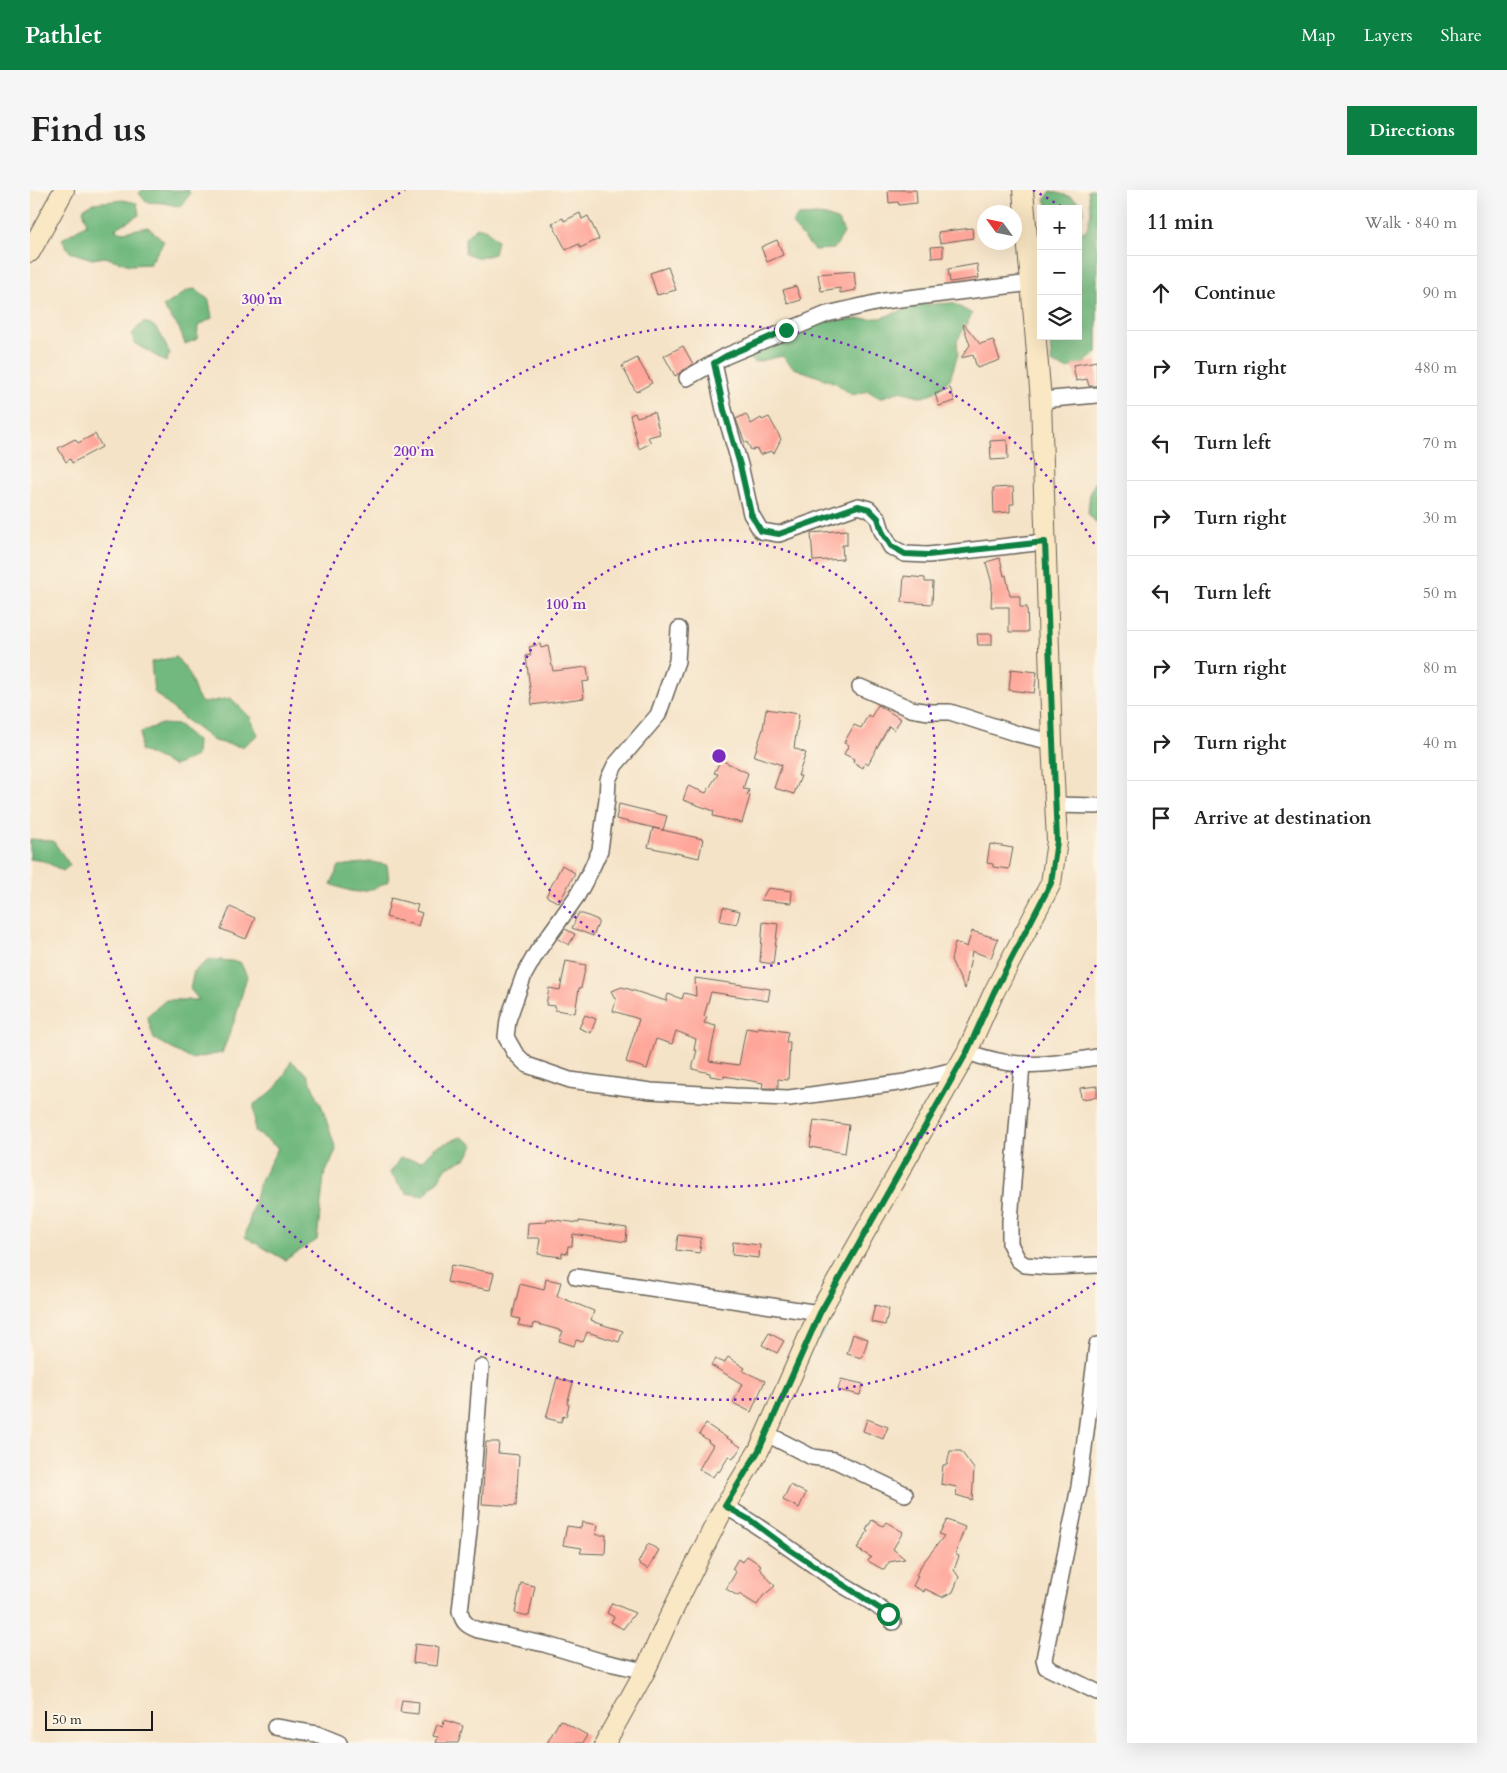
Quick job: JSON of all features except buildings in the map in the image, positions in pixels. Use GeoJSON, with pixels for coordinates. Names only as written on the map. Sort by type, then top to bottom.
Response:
{"type":"FeatureCollection","features":[{"type":"Feature","properties":{"kind":"street"},"geometry":{"type":"LineString","coordinates":[[30,252],[64,190]]}},
{"type":"Feature","properties":{"kind":"street"},"geometry":{"type":"LineString","coordinates":[[605,1743],[645,1670],[725,1506],[767,1434],[820,1313],[962,1060],[994,992],[1051,883],[1057,841],[1041,400],[1023,190]]}},
{"type":"Feature","properties":{"kind":"street"},"geometry":{"type":"LineString","coordinates":[[687,378],[726,356],[827,314],[884,301],[1031,283]]}},
{"type":"Feature","properties":{"kind":"street"},"geometry":{"type":"LineString","coordinates":[[714,363],[751,514],[761,531],[779,534],[858,506],[869,509],[878,518],[882,531],[891,546],[905,554],[928,555],[1045,542]]}},
{"type":"Feature","properties":{"kind":"street"},"geometry":{"type":"LineString","coordinates":[[1041,400],[1097,394]]}},
{"type":"Feature","properties":{"kind":"street"},"geometry":{"type":"LineString","coordinates":[[679,628],[676,661],[658,714],[616,764],[608,780],[600,850],[577,896],[537,952],[524,975],[508,1020],[506,1037],[515,1053],[528,1065],[570,1080],[651,1091],[789,1098],[905,1082],[962,1060],[991,1060],[1022,1064],[1059,1062],[1097,1056]]}},
{"type":"Feature","properties":{"kind":"street"},"geometry":{"type":"LineString","coordinates":[[860,687],[911,709],[929,712],[950,712],[1018,734],[1052,742]]}},
{"type":"Feature","properties":{"kind":"street"},"geometry":{"type":"LineString","coordinates":[[1056,804],[1097,806]]}},
{"type":"Feature","properties":{"kind":"street"},"geometry":{"type":"LineString","coordinates":[[1022,1064],[1010,1221],[1010,1244],[1018,1260],[1026,1265],[1050,1267],[1097,1266]]}},
{"type":"Feature","properties":{"kind":"street"},"geometry":{"type":"LineString","coordinates":[[576,1277],[820,1313]]}},
{"type":"Feature","properties":{"kind":"street"},"geometry":{"type":"LineString","coordinates":[[1097,1345],[1080,1487],[1044,1659],[1046,1667],[1097,1692]]}},
{"type":"Feature","properties":{"kind":"street"},"geometry":{"type":"LineString","coordinates":[[481,1367],[469,1531],[460,1611],[462,1621],[478,1630],[544,1644],[600,1661],[645,1670]]}},
{"type":"Feature","properties":{"kind":"street"},"geometry":{"type":"LineString","coordinates":[[767,1434],[812,1457],[834,1460],[905,1494]]}},
{"type":"Feature","properties":{"kind":"street"},"geometry":{"type":"LineString","coordinates":[[725,1506],[750,1520],[827,1575],[888,1614],[894,1622]]}},
{"type":"Feature","properties":{"kind":"street"},"geometry":{"type":"LineString","coordinates":[[275,1727],[317,1734],[339,1743]]}},
{"type":"Feature","properties":{"kind":"green space"},"geometry":{"type":"Polygon","coordinates":[[[142,190],[188,190],[190,194],[180,207],[165,203],[146,202],[139,193],[142,190]]]}},
{"type":"Feature","properties":{"kind":"green space"},"geometry":{"type":"Polygon","coordinates":[[[1088,190],[1097,190],[1097,352],[1084,363],[1067,369],[1052,363],[1050,344],[1052,340],[1082,340],[1082,232],[1087,229],[1091,212],[1088,190]]]}},
{"type":"Feature","properties":{"kind":"green space"},"geometry":{"type":"Polygon","coordinates":[[[1051,191],[1071,197],[1083,205],[1083,213],[1082,205],[1047,205],[1045,199],[1051,191]]]}},
{"type":"Feature","properties":{"kind":"green space"},"geometry":{"type":"Polygon","coordinates":[[[123,200],[137,203],[139,215],[115,229],[123,232],[148,227],[164,241],[150,264],[130,265],[105,257],[92,259],[70,252],[62,239],[87,224],[83,209],[93,203],[123,200]]]}},
{"type":"Feature","properties":{"kind":"green space"},"geometry":{"type":"Polygon","coordinates":[[[817,215],[839,221],[844,233],[834,249],[814,250],[792,224],[798,216],[817,215]]]}},
{"type":"Feature","properties":{"kind":"green space"},"geometry":{"type":"Polygon","coordinates":[[[477,227],[487,230],[497,240],[494,254],[479,258],[465,253],[465,238],[477,227]]]}},
{"type":"Feature","properties":{"kind":"green space"},"geometry":{"type":"Polygon","coordinates":[[[195,289],[209,300],[212,318],[198,326],[197,339],[185,344],[179,328],[163,307],[188,290],[195,289]]]}},
{"type":"Feature","properties":{"kind":"green space"},"geometry":{"type":"Polygon","coordinates":[[[953,303],[972,314],[957,341],[958,354],[950,379],[935,392],[923,397],[900,391],[880,398],[868,391],[852,395],[836,383],[794,368],[782,356],[755,362],[750,359],[748,354],[825,321],[880,318],[920,305],[953,303]]]}},
{"type":"Feature","properties":{"kind":"green space"},"geometry":{"type":"Polygon","coordinates":[[[143,322],[149,323],[160,333],[170,353],[166,362],[134,343],[132,334],[143,322]]]}},
{"type":"Feature","properties":{"kind":"green space"},"geometry":{"type":"Polygon","coordinates":[[[1097,479],[1097,524],[1088,513],[1090,492],[1097,479]]]}},
{"type":"Feature","properties":{"kind":"green space"},"geometry":{"type":"Polygon","coordinates":[[[176,657],[189,673],[197,696],[202,703],[231,698],[250,717],[258,735],[242,747],[214,741],[181,716],[154,692],[151,662],[176,657]]]}},
{"type":"Feature","properties":{"kind":"green space"},"geometry":{"type":"Polygon","coordinates":[[[161,724],[179,725],[197,741],[196,756],[174,766],[140,750],[141,732],[161,724]]]}},
{"type":"Feature","properties":{"kind":"green space"},"geometry":{"type":"Polygon","coordinates":[[[30,839],[53,841],[70,865],[63,871],[44,861],[30,859],[30,839]]]}},
{"type":"Feature","properties":{"kind":"green space"},"geometry":{"type":"Polygon","coordinates":[[[371,862],[387,865],[389,881],[373,889],[360,892],[354,892],[331,884],[339,866],[371,862]]]}},
{"type":"Feature","properties":{"kind":"green space"},"geometry":{"type":"Polygon","coordinates":[[[210,959],[240,962],[247,976],[235,1019],[222,1053],[191,1059],[154,1039],[147,1016],[166,1000],[199,1000],[190,989],[194,971],[210,959]]]}},
{"type":"Feature","properties":{"kind":"green space"},"geometry":{"type":"Polygon","coordinates":[[[291,1061],[307,1074],[322,1107],[336,1150],[324,1176],[317,1240],[285,1260],[245,1237],[259,1184],[278,1148],[255,1131],[254,1104],[277,1086],[291,1061]]]}},
{"type":"Feature","properties":{"kind":"green space"},"geometry":{"type":"Polygon","coordinates":[[[461,1137],[474,1145],[467,1158],[447,1167],[424,1196],[406,1193],[390,1173],[400,1158],[421,1161],[434,1148],[461,1137]]]}},
{"type":"Feature","properties":{"kind":"waterway"},"geometry":{"type":"LineString","coordinates":[[818,1338],[830,1315]]}},
{"type":"Feature","properties":{"kind":"route"},"geometry":{"type":"LineString","coordinates":[[786,330],[714,363],[751,514],[761,531],[779,534],[858,506],[869,509],[878,518],[882,531],[891,546],[905,554],[928,555],[968,552],[1045,542],[1057,841],[1051,883],[994,992],[967,1052],[820,1313],[767,1434],[725,1506],[750,1520],[790,1550],[888,1614]]}}]}
